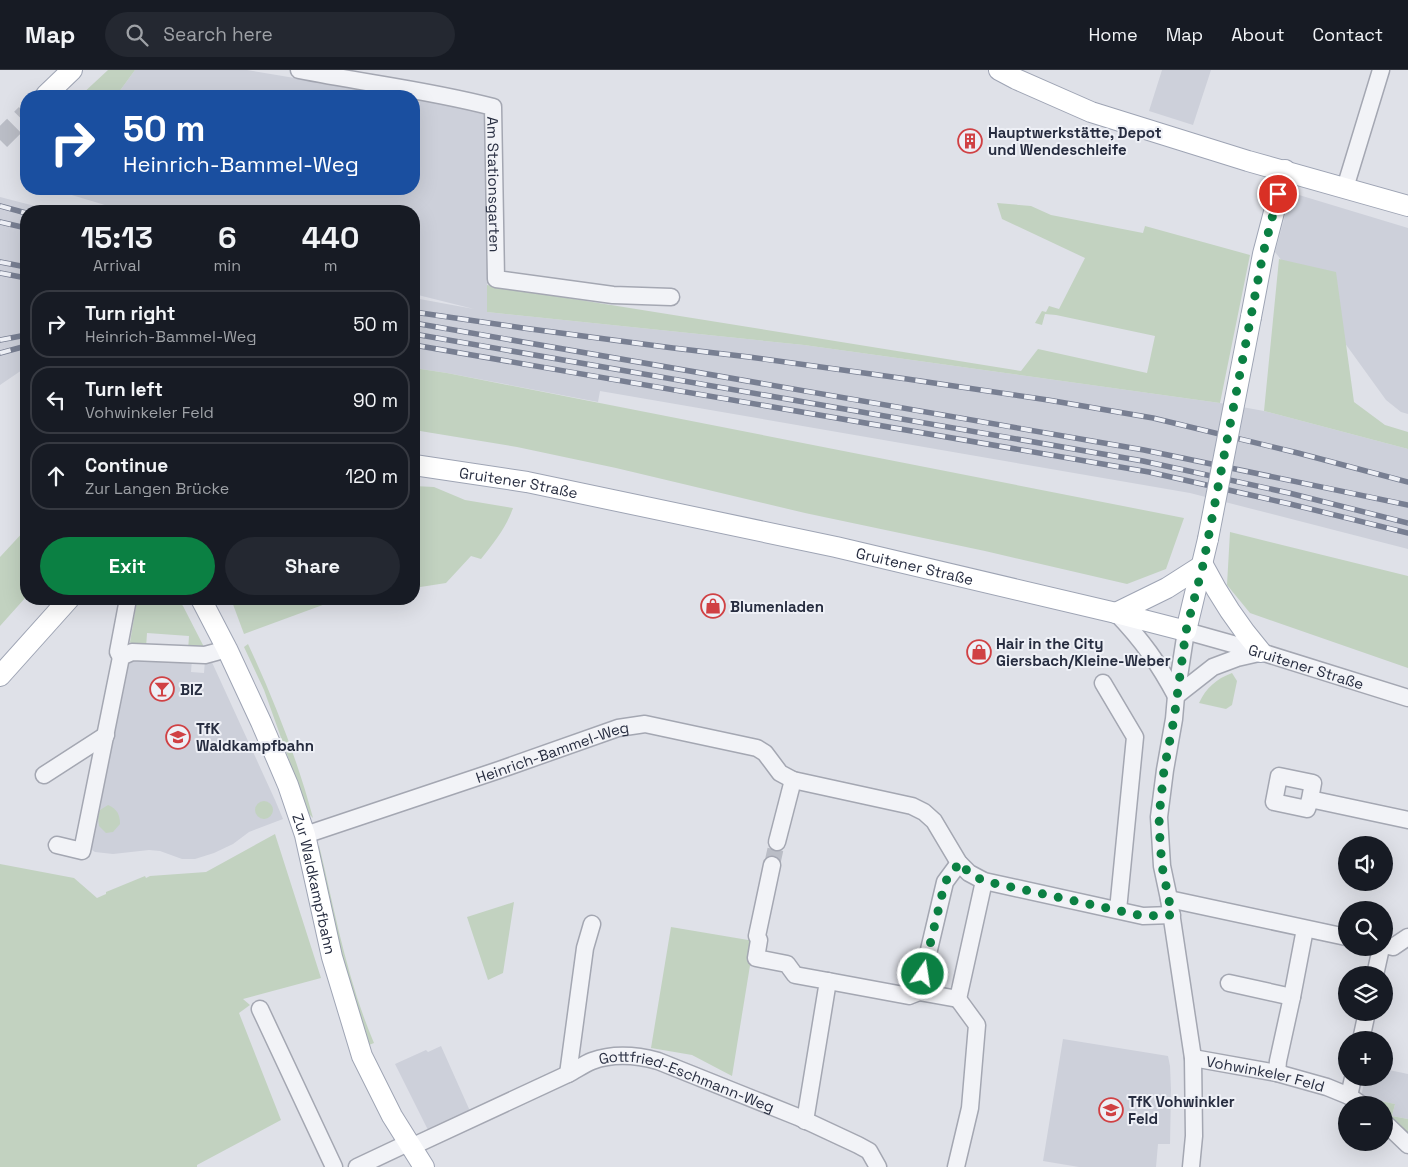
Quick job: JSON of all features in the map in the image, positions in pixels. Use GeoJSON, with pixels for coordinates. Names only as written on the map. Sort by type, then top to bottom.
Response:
{"type":"FeatureCollection","features":[{"type":"Feature","properties":{"kind":"main road"},"geometry":{"type":"LineString","coordinates":[[51,90],[72,70]]}},
{"type":"Feature","properties":{"kind":"main road"},"geometry":{"type":"LineString","coordinates":[[1013,73],[1091,112],[1248,161],[1408,206]]}},
{"type":"Feature","properties":{"kind":"main road"},"geometry":{"type":"LineString","coordinates":[[1186,631],[1203,565],[1263,254],[1285,170]]}},
{"type":"Feature","properties":{"kind":"main road","name":"Gruitener Straße"},"geometry":{"type":"LineString","coordinates":[[420,465],[527,482],[827,545],[1186,631]]}},
{"type":"Feature","properties":{"kind":"main road"},"geometry":{"type":"LineString","coordinates":[[1116,613],[1167,588],[1203,565]]}},
{"type":"Feature","properties":{"kind":"main road"},"geometry":{"type":"LineString","coordinates":[[1203,565],[1236,621],[1262,652]]}},
{"type":"Feature","properties":{"kind":"main road"},"geometry":{"type":"LineString","coordinates":[[22,652],[49,605]]}},
{"type":"Feature","properties":{"kind":"main road"},"geometry":{"type":"LineString","coordinates":[[0,676],[64,605]]}},
{"type":"Feature","properties":{"kind":"main road","name":"Zur Waldkampfbahn"},"geometry":{"type":"LineString","coordinates":[[204,605],[227,649],[288,785],[305,835],[332,957],[362,1056],[392,1116],[424,1167]]}},
{"type":"Feature","properties":{"kind":"street","name":"Am Stationsgarten"},"geometry":{"type":"LineString","coordinates":[[303,70],[329,77],[414,90]]}},
{"type":"Feature","properties":{"kind":"street"},"geometry":{"type":"LineString","coordinates":[[1345,188],[1381,70]]}},
{"type":"Feature","properties":{"kind":"street","name":"Am Stationsgarten"},"geometry":{"type":"LineString","coordinates":[[420,91],[493,107],[496,279],[613,295],[671,298]]}},
{"type":"Feature","properties":{"kind":"street"},"geometry":{"type":"LineString","coordinates":[[57,846],[82,851],[121,657],[118,652],[127,605]]}},
{"type":"Feature","properties":{"kind":"street"},"geometry":{"type":"LineString","coordinates":[[1116,613],[1134,631],[1149,651],[1176,696],[1213,667],[1237,658],[1262,652]]}},
{"type":"Feature","properties":{"kind":"street","name":"Gruitener Straße"},"geometry":{"type":"LineString","coordinates":[[1186,631],[1262,652],[1408,698]]}},
{"type":"Feature","properties":{"kind":"street","name":"Vohwinkeler Feld"},"geometry":{"type":"LineString","coordinates":[[1186,631],[1174,719],[1164,770],[1159,817],[1162,866],[1193,1058],[1194,1136],[1191,1167]]}},
{"type":"Feature","properties":{"kind":"street"},"geometry":{"type":"LineString","coordinates":[[121,657],[132,652],[205,655],[227,649]]}},
{"type":"Feature","properties":{"kind":"street"},"geometry":{"type":"LineString","coordinates":[[1103,683],[1135,737],[1118,910]]}},
{"type":"Feature","properties":{"kind":"street","name":"Heinrich-Bammel-Weg"},"geometry":{"type":"LineString","coordinates":[[305,835],[618,728],[645,724],[757,748],[765,753],[780,773],[793,780],[912,806],[924,812],[934,821],[969,873],[984,881],[1143,916],[1170,907],[1338,936]]}},
{"type":"Feature","properties":{"kind":"street"},"geometry":{"type":"LineString","coordinates":[[44,775],[106,735]]}},
{"type":"Feature","properties":{"kind":"street"},"geometry":{"type":"LineString","coordinates":[[777,842],[793,780]]}},
{"type":"Feature","properties":{"kind":"street"},"geometry":{"type":"LineString","coordinates":[[1310,799],[1408,820]]}},
{"type":"Feature","properties":{"kind":"street"},"geometry":{"type":"LineString","coordinates":[[919,992],[945,882],[960,862]]}},
{"type":"Feature","properties":{"kind":"street"},"geometry":{"type":"LineString","coordinates":[[772,865],[756,936],[759,940],[756,958],[788,964],[795,976],[909,996],[919,992],[958,998],[977,1025],[970,1108],[956,1167]]}},
{"type":"Feature","properties":{"kind":"street"},"geometry":{"type":"LineString","coordinates":[[958,998],[984,881]]}},
{"type":"Feature","properties":{"kind":"street"},"geometry":{"type":"LineString","coordinates":[[568,1074],[585,948],[592,924]]}},
{"type":"Feature","properties":{"kind":"street"},"geometry":{"type":"LineString","coordinates":[[1277,1073],[1305,929]]}},
{"type":"Feature","properties":{"kind":"street"},"geometry":{"type":"LineString","coordinates":[[1393,948],[1408,937]]}},
{"type":"Feature","properties":{"kind":"street"},"geometry":{"type":"LineString","coordinates":[[805,1120],[828,981]]}},
{"type":"Feature","properties":{"kind":"street"},"geometry":{"type":"LineString","coordinates":[[1229,984],[1292,997]]}},
{"type":"Feature","properties":{"kind":"street"},"geometry":{"type":"LineString","coordinates":[[260,1009],[334,1167]]}},
{"type":"Feature","properties":{"kind":"street","name":"Gottfried-Eschmann-Weg"},"geometry":{"type":"LineString","coordinates":[[357,1167],[568,1074],[592,1061],[616,1056],[640,1056],[658,1061],[805,1120],[869,1151],[877,1166]]}},
{"type":"Feature","properties":{"kind":"street","name":"Vohwinkeler Feld"},"geometry":{"type":"LineString","coordinates":[[1193,1058],[1277,1073],[1327,1087],[1347,1096]]}},
{"type":"Feature","properties":{"kind":"street"},"geometry":{"type":"LineString","coordinates":[[1393,1131],[1408,1145]]}},
{"type":"Feature","properties":{"kind":"shaded area"},"geometry":{"type":"Polygon","coordinates":[[[135,70],[247,70],[367,90],[120,90],[135,70]]]}},
{"type":"Feature","properties":{"kind":"shaded area"},"geometry":{"type":"Polygon","coordinates":[[[1162,70],[1211,70],[1193,125],[1149,111],[1162,70]]]}},
{"type":"Feature","properties":{"kind":"shaded area"},"geometry":{"type":"Polygon","coordinates":[[[420,99],[489,112],[487,312],[804,345],[1220,403],[1264,411],[1408,449],[1408,549],[1190,493],[600,391],[598,402],[420,369],[420,299],[474,309],[420,296],[420,205],[105,205],[72,195],[420,195],[420,99]]]}},
{"type":"Feature","properties":{"kind":"shaded area"},"geometry":{"type":"Polygon","coordinates":[[[1294,195],[1408,228],[1408,414],[1401,412],[1386,400],[1326,317],[1275,252],[1290,198],[1294,195]]]}},
{"type":"Feature","properties":{"kind":"shaded area"},"geometry":{"type":"Polygon","coordinates":[[[0,197],[31,205],[20,205],[20,371],[0,385],[0,197]]]}},
{"type":"Feature","properties":{"kind":"shaded area","name":"TfK Waldkampfbahn"},"geometry":{"type":"Polygon","coordinates":[[[133,658],[192,659],[191,672],[204,673],[205,660],[210,658],[283,819],[249,832],[233,844],[214,853],[195,859],[182,859],[160,851],[149,850],[113,854],[95,852],[89,848],[125,665],[133,658]]]}},
{"type":"Feature","properties":{"kind":"shaded area","name":"TfK Vohwinkler Feld"},"geometry":{"type":"Polygon","coordinates":[[[1063,1039],[1168,1056],[1171,1090],[1170,1144],[1158,1144],[1156,1167],[1079,1167],[1043,1161],[1063,1039]]]}},
{"type":"Feature","properties":{"kind":"shaded area"},"geometry":{"type":"Polygon","coordinates":[[[441,1046],[470,1111],[428,1130],[395,1064],[426,1050],[428,1052],[441,1046]]]}},
{"type":"Feature","properties":{"kind":"shaded area"},"geometry":{"type":"Polygon","coordinates":[[[1393,1071],[1408,1074],[1408,1119],[1393,1116],[1395,1104],[1393,1104],[1393,1096],[1361,1096],[1363,1086],[1393,1086],[1393,1071]]]}},
{"type":"Feature","properties":{"kind":"green space"},"geometry":{"type":"Polygon","coordinates":[[[108,70],[135,70],[120,90],[86,90],[108,70]]]}},
{"type":"Feature","properties":{"kind":"green space"},"geometry":{"type":"Polygon","coordinates":[[[997,203],[1031,206],[1051,215],[1143,233],[1145,226],[1250,255],[1220,403],[804,345],[487,312],[487,285],[1021,371],[1038,349],[1147,373],[1155,336],[1056,315],[1045,314],[1042,325],[1035,323],[1042,311],[1046,312],[1049,306],[1059,309],[1085,258],[1002,219],[997,203]]]}},
{"type":"Feature","properties":{"kind":"green space"},"geometry":{"type":"Polygon","coordinates":[[[1279,259],[1336,272],[1354,402],[1385,425],[1408,432],[1408,449],[1264,411],[1279,259]]]}},
{"type":"Feature","properties":{"kind":"green space"},"geometry":{"type":"Polygon","coordinates":[[[420,369],[1184,518],[1166,569],[1127,584],[517,447],[420,431],[420,369]]]}},
{"type":"Feature","properties":{"kind":"green space"},"geometry":{"type":"Polygon","coordinates":[[[420,486],[434,487],[465,500],[513,508],[503,529],[481,559],[471,556],[446,583],[420,587],[420,486]]]}},
{"type":"Feature","properties":{"kind":"green space"},"geometry":{"type":"Polygon","coordinates":[[[1230,532],[1408,576],[1408,668],[1250,613],[1227,585],[1230,532]]]}},
{"type":"Feature","properties":{"kind":"green space"},"geometry":{"type":"Polygon","coordinates":[[[20,535],[20,604],[0,626],[0,557],[20,535]]]}},
{"type":"Feature","properties":{"kind":"green space"},"geometry":{"type":"Polygon","coordinates":[[[136,605],[182,605],[204,647],[188,651],[189,636],[147,633],[146,648],[134,647],[130,642],[136,605]]]}},
{"type":"Feature","properties":{"kind":"green space"},"geometry":{"type":"Polygon","coordinates":[[[233,605],[323,605],[244,634],[233,605]]]}},
{"type":"Feature","properties":{"kind":"green space"},"geometry":{"type":"Polygon","coordinates":[[[248,644],[284,729],[300,773],[313,818],[308,813],[264,690],[244,647],[248,644]]]}},
{"type":"Feature","properties":{"kind":"green space"},"geometry":{"type":"Polygon","coordinates":[[[1232,673],[1237,681],[1232,705],[1226,709],[1199,703],[1212,685],[1232,673]]]}},
{"type":"Feature","properties":{"kind":"green space"},"geometry":{"type":"Polygon","coordinates":[[[264,801],[270,804],[273,810],[270,816],[264,819],[258,816],[255,810],[258,804],[264,801]]]}},
{"type":"Feature","properties":{"kind":"green space"},"geometry":{"type":"Polygon","coordinates":[[[108,805],[117,812],[120,824],[113,832],[106,833],[99,826],[98,818],[100,810],[108,805]]]}},
{"type":"Feature","properties":{"kind":"green space"},"geometry":{"type":"Polygon","coordinates":[[[275,834],[321,978],[243,999],[250,1005],[239,1013],[281,1120],[197,1165],[197,1167],[0,1167],[0,864],[74,878],[97,898],[106,894],[106,892],[145,876],[146,878],[150,876],[206,872],[275,834]]]}},
{"type":"Feature","properties":{"kind":"green space"},"geometry":{"type":"Polygon","coordinates":[[[319,845],[349,970],[374,1043],[369,1045],[358,1022],[317,854],[319,845]]]}},
{"type":"Feature","properties":{"kind":"green space"},"geometry":{"type":"Polygon","coordinates":[[[514,902],[503,973],[488,980],[467,917],[514,902]]]}},
{"type":"Feature","properties":{"kind":"green space"},"geometry":{"type":"Polygon","coordinates":[[[671,927],[754,941],[732,1076],[692,1055],[651,1048],[671,927]]]}},
{"type":"Feature","properties":{"kind":"green space"},"geometry":{"type":"Polygon","coordinates":[[[1393,1116],[1408,1119],[1408,1135],[1393,1121],[1393,1116]]]}},
{"type":"Feature","properties":{"kind":"tunnel"},"geometry":{"type":"LineString","coordinates":[[0,140],[20,120]]}},
{"type":"Feature","properties":{"kind":"tunnel"},"geometry":{"type":"LineString","coordinates":[[772,865],[777,842]]}},
{"type":"Feature","properties":{"kind":"railway"},"geometry":{"type":"LineString","coordinates":[[0,206],[20,211]]}},
{"type":"Feature","properties":{"kind":"railway"},"geometry":{"type":"LineString","coordinates":[[0,222],[20,227]]}},
{"type":"Feature","properties":{"kind":"railway"},"geometry":{"type":"LineString","coordinates":[[0,262],[20,266]]}},
{"type":"Feature","properties":{"kind":"railway"},"geometry":{"type":"LineString","coordinates":[[0,273],[20,277]]}},
{"type":"Feature","properties":{"kind":"railway"},"geometry":{"type":"LineString","coordinates":[[420,313],[749,357],[1048,400],[1153,418],[1408,482]]}},
{"type":"Feature","properties":{"kind":"railway"},"geometry":{"type":"LineString","coordinates":[[420,324],[1144,450],[1408,505]]}},
{"type":"Feature","properties":{"kind":"railway"},"geometry":{"type":"LineString","coordinates":[[420,335],[1143,461],[1289,493],[1408,523]]}},
{"type":"Feature","properties":{"kind":"railway"},"geometry":{"type":"LineString","coordinates":[[0,340],[20,336]]}},
{"type":"Feature","properties":{"kind":"railway"},"geometry":{"type":"LineString","coordinates":[[420,346],[1149,472],[1408,533]]}},
{"type":"Feature","properties":{"kind":"railway"},"geometry":{"type":"LineString","coordinates":[[0,353],[20,348]]}},
{"type":"Feature","properties":{"kind":"place","name":"Hauptwerkstätte, Depot und Wendeschleife"},"geometry":{"type":"Point","coordinates":[970,141]}},
{"type":"Feature","properties":{"kind":"place","name":"Blumenladen"},"geometry":{"type":"Point","coordinates":[713,606]}},
{"type":"Feature","properties":{"kind":"place","name":"Hair in the City Giersbach/Kleine-Weber"},"geometry":{"type":"Point","coordinates":[979,652]}},
{"type":"Feature","properties":{"kind":"place","name":"BIZ"},"geometry":{"type":"Point","coordinates":[162,689]}},
{"type":"Feature","properties":{"kind":"place","name":"TfK Waldkampfbahn"},"geometry":{"type":"Point","coordinates":[178,737]}},
{"type":"Feature","properties":{"kind":"place","name":"TfK Vohwinkler Feld"},"geometry":{"type":"Point","coordinates":[1111,1110]}},
{"type":"Feature","properties":{"kind":"route"},"geometry":{"type":"LineString","coordinates":[[923,974],[945,882],[960,862],[969,873],[984,881],[1143,916],[1172,915],[1162,866],[1160,841],[1159,817],[1164,770],[1174,719],[1186,631],[1203,565],[1263,254],[1278,194]]}}]}
